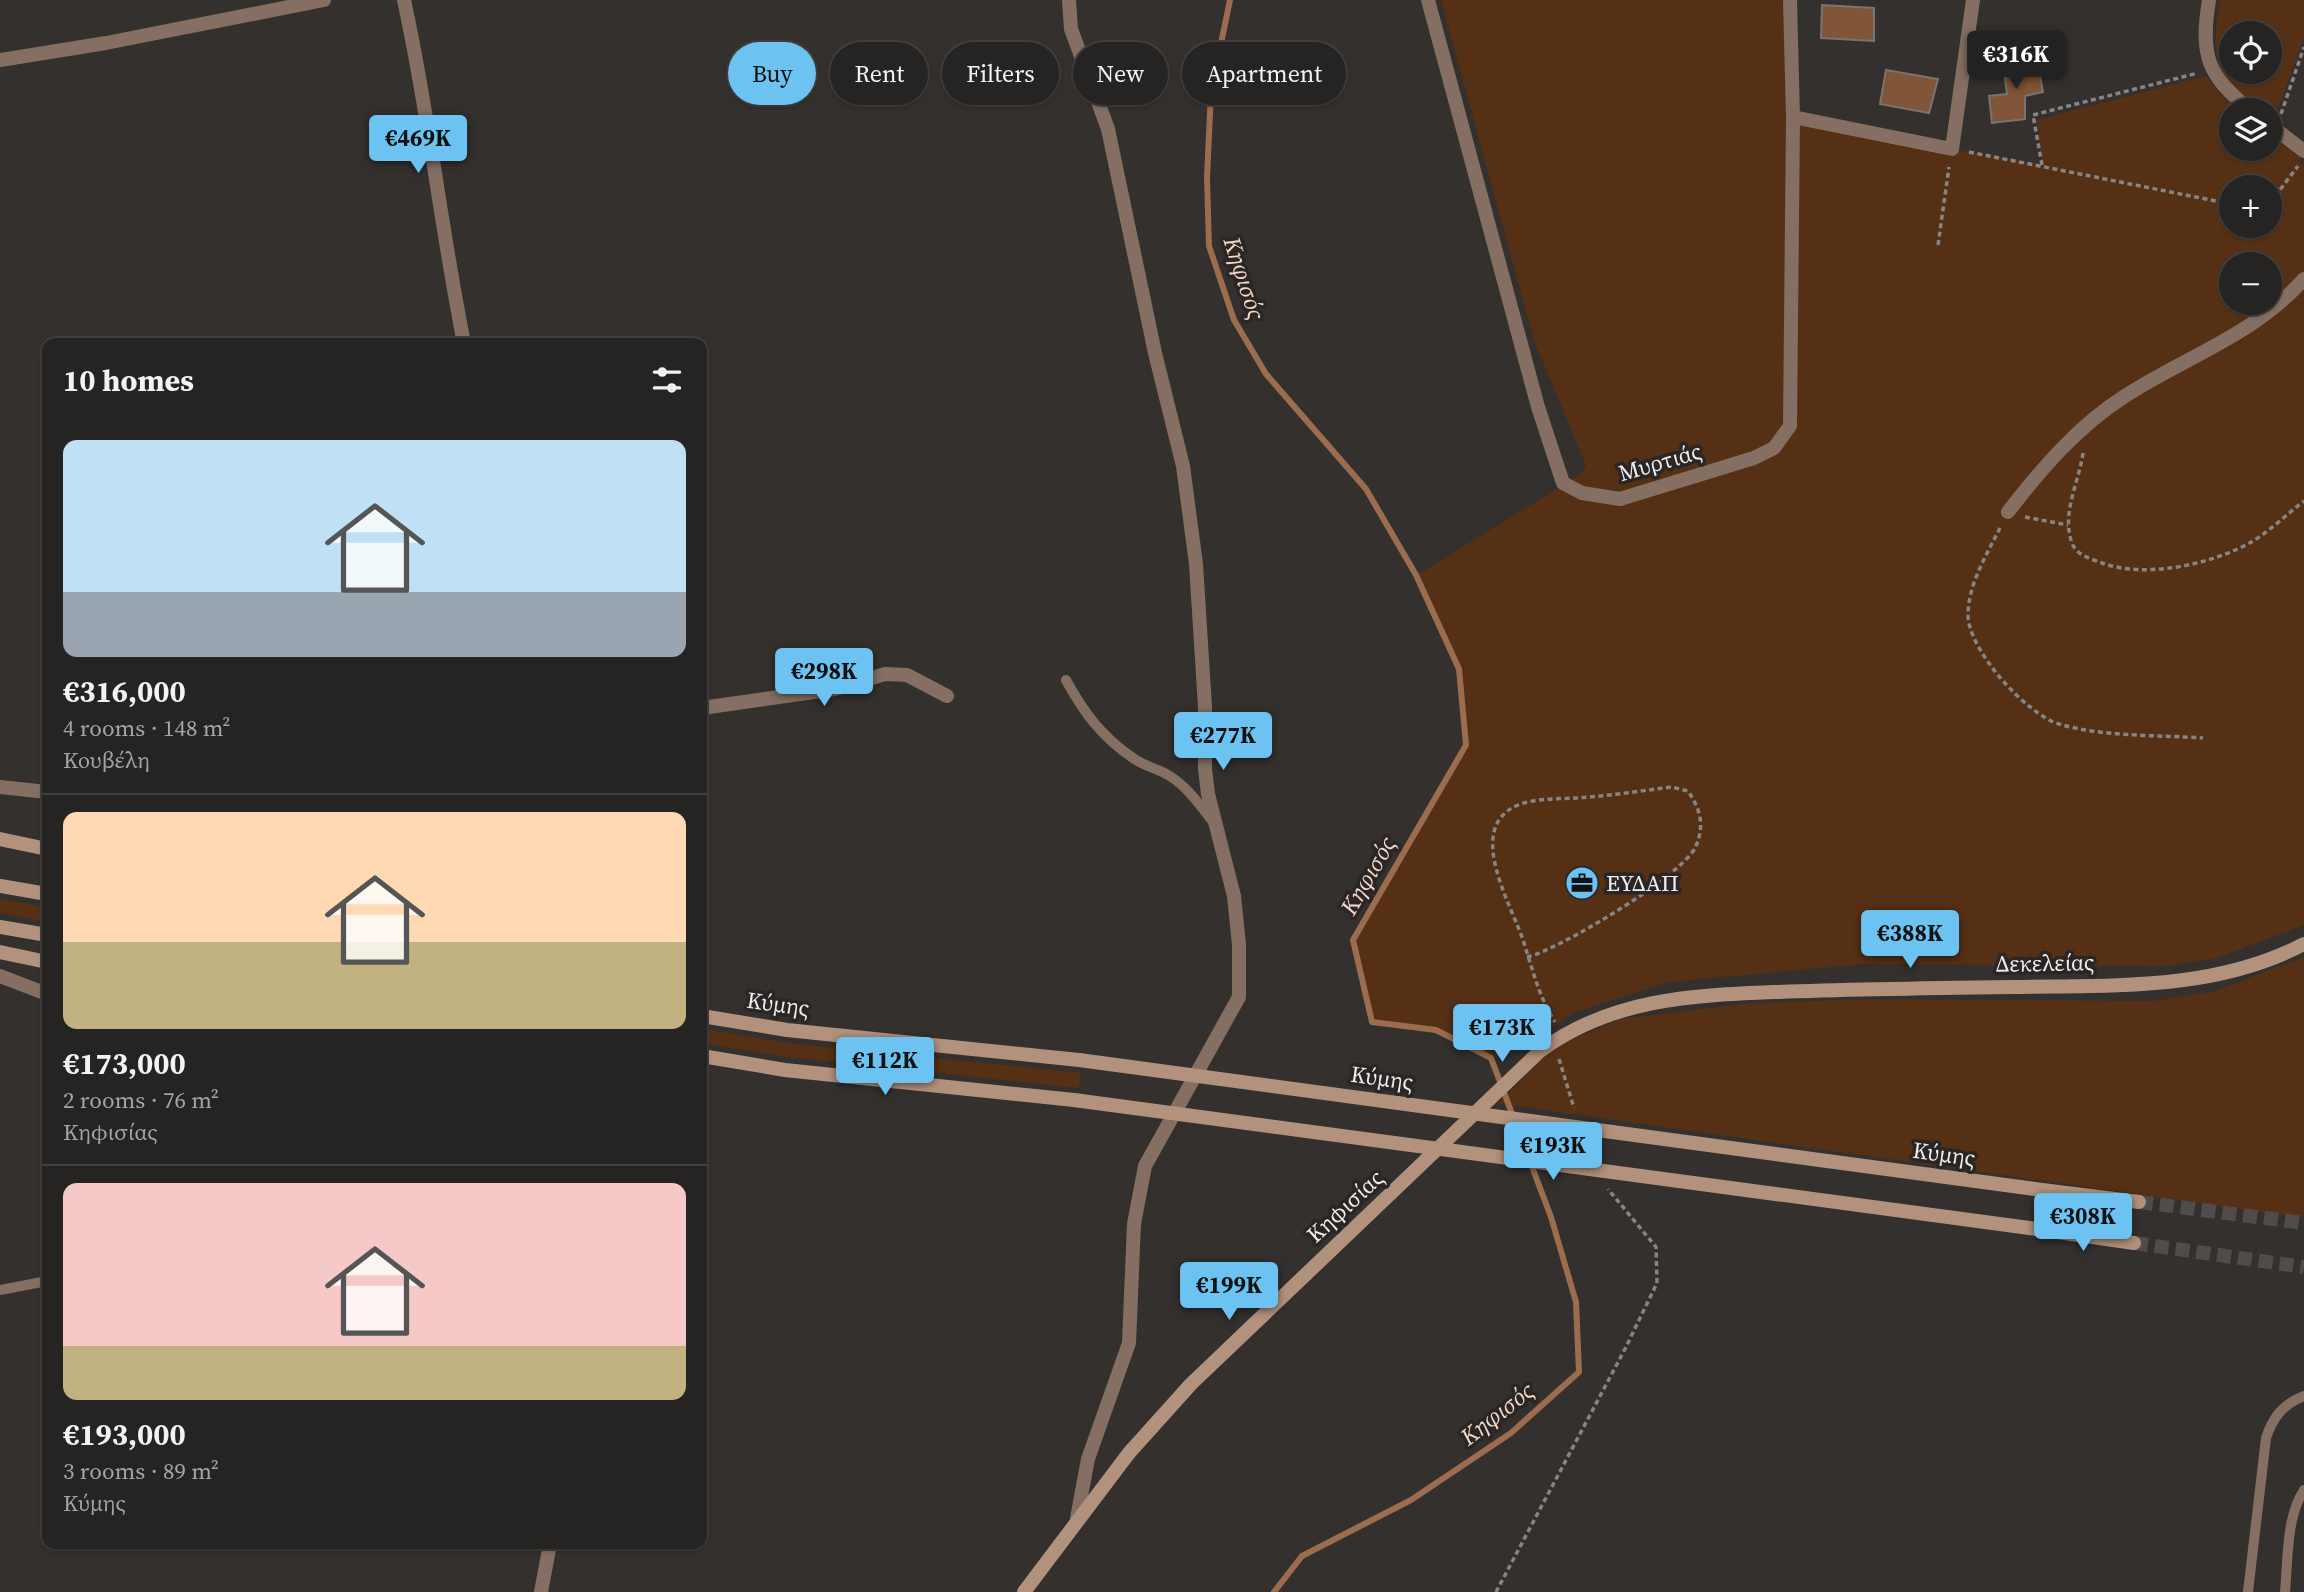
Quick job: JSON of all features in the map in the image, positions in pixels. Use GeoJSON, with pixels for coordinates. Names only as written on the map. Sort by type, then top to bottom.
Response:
{"type":"FeatureCollection","features":[{"type":"Feature","properties":{"kind":"main road"},"geometry":{"type":"LineString","coordinates":[[0,839],[42,848]]}},
{"type":"Feature","properties":{"kind":"main road"},"geometry":{"type":"LineString","coordinates":[[0,886],[42,893]]}},
{"type":"Feature","properties":{"kind":"main road"},"geometry":{"type":"LineString","coordinates":[[0,927],[42,934]]}},
{"type":"Feature","properties":{"kind":"main road","name":"Δεκελείας"},"geometry":{"type":"LineString","coordinates":[[1540,1051],[1562,1035],[1617,1010],[1676,997],[1860,988],[2142,985],[2207,978],[2255,965],[2304,944]]}},
{"type":"Feature","properties":{"kind":"main road"},"geometry":{"type":"LineString","coordinates":[[0,952],[42,961]]}},
{"type":"Feature","properties":{"kind":"main road","name":"Κύμης"},"geometry":{"type":"LineString","coordinates":[[707,1017],[787,1030],[1079,1060],[2139,1202]]}},
{"type":"Feature","properties":{"kind":"main road","name":"Κηφισίας"},"geometry":{"type":"LineString","coordinates":[[1024,1592],[1077,1518],[1191,1384],[1540,1051]]}},
{"type":"Feature","properties":{"kind":"main road"},"geometry":{"type":"LineString","coordinates":[[707,1057],[785,1070],[1074,1100],[2134,1243]]}},
{"type":"Feature","properties":{"kind":"street"},"geometry":{"type":"LineString","coordinates":[[0,60],[324,0]]}},
{"type":"Feature","properties":{"kind":"street"},"geometry":{"type":"LineString","coordinates":[[404,0],[419,70],[444,245],[463,338]]}},
{"type":"Feature","properties":{"kind":"street"},"geometry":{"type":"LineString","coordinates":[[1069,0],[1071,29],[1108,129],[1155,353],[1183,466],[1196,564],[1205,707],[1205,769],[1215,824],[1234,896],[1240,945],[1240,997],[1145,1167],[1133,1224],[1129,1343],[1088,1459],[1077,1518]]}},
{"type":"Feature","properties":{"kind":"street","name":"Μυρτιάς"},"geometry":{"type":"LineString","coordinates":[[1428,0],[1538,407],[1563,483],[1582,493],[1620,499],[1754,458],[1774,448],[1790,426],[1793,117],[1790,0]]}},
{"type":"Feature","properties":{"kind":"street"},"geometry":{"type":"LineString","coordinates":[[1793,117],[1952,149],[1973,0]]}},
{"type":"Feature","properties":{"kind":"street"},"geometry":{"type":"LineString","coordinates":[[2209,0],[2205,27],[2211,70],[2235,98]]}},
{"type":"Feature","properties":{"kind":"street"},"geometry":{"type":"LineString","coordinates":[[2282,136],[2303,156]]}},
{"type":"Feature","properties":{"kind":"street"},"geometry":{"type":"LineString","coordinates":[[2008,512],[2042,467],[2081,430],[2126,395],[2209,351],[2265,317],[2304,279]]}},
{"type":"Feature","properties":{"kind":"street"},"geometry":{"type":"LineString","coordinates":[[707,707],[835,689],[885,674],[907,675],[947,696]]}},
{"type":"Feature","properties":{"kind":"street"},"geometry":{"type":"LineString","coordinates":[[0,787],[42,791]]}},
{"type":"Feature","properties":{"kind":"street"},"geometry":{"type":"LineString","coordinates":[[0,975],[42,992]]}},
{"type":"Feature","properties":{"kind":"street"},"geometry":{"type":"LineString","coordinates":[[541,1592],[549,1549]]}},
{"type":"Feature","properties":{"kind":"lane"},"geometry":{"type":"LineString","coordinates":[[1066,680],[1086,717],[1111,742],[1136,761],[1168,775],[1194,796],[1215,824]]}},
{"type":"Feature","properties":{"kind":"lane"},"geometry":{"type":"LineString","coordinates":[[0,1290],[42,1282]]}},
{"type":"Feature","properties":{"kind":"lane"},"geometry":{"type":"LineString","coordinates":[[2248,1592],[2266,1438],[2273,1418],[2290,1401],[2304,1396]]}},
{"type":"Feature","properties":{"kind":"lane"},"geometry":{"type":"LineString","coordinates":[[2285,1592],[2292,1528],[2298,1500],[2304,1490]]}},
{"type":"Feature","properties":{"kind":"path"},"geometry":{"type":"LineString","coordinates":[[2282,104],[2304,47]]}},
{"type":"Feature","properties":{"kind":"path"},"geometry":{"type":"LineString","coordinates":[[2042,165],[2033,115],[2211,70]]}},
{"type":"Feature","properties":{"kind":"path"},"geometry":{"type":"LineString","coordinates":[[1938,245],[1952,149],[2219,202]]}},
{"type":"Feature","properties":{"kind":"path"},"geometry":{"type":"LineString","coordinates":[[2282,186],[2303,156]]}},
{"type":"Feature","properties":{"kind":"path"},"geometry":{"type":"LineString","coordinates":[[2081,430],[2082,457],[2068,525],[2073,546],[2084,556],[2111,566],[2180,569],[2252,541],[2304,501]]}},
{"type":"Feature","properties":{"kind":"path"},"geometry":{"type":"LineString","coordinates":[[2068,525],[2008,512],[1978,574],[1967,614],[1975,642],[2013,693],[2057,724],[2115,732],[2203,738]]}},
{"type":"Feature","properties":{"kind":"path"},"geometry":{"type":"LineString","coordinates":[[1527,957],[1630,904],[1695,849],[1702,828],[1700,808],[1688,791],[1671,787],[1518,805],[1503,815],[1493,834],[1493,860],[1532,978],[1562,1035],[1559,1058],[1577,1117]]}},
{"type":"Feature","properties":{"kind":"path"},"geometry":{"type":"LineString","coordinates":[[1496,1592],[1625,1349],[1657,1283],[1656,1247],[1605,1186]]}},
{"type":"Feature","properties":{"kind":"shaded area"},"geometry":{"type":"Polygon","coordinates":[[[1441,0],[1788,0],[1797,123],[2042,164],[2037,120],[2206,76],[2224,98],[2219,98],[2219,161],[2282,161],[2282,141],[2302,156],[2298,161],[2304,166],[2304,925],[2217,958],[2167,966],[1864,964],[1669,982],[1573,1013],[1508,1055],[1491,1058],[1436,1030],[1372,1022],[1353,940],[1466,745],[1459,669],[1417,575],[1581,474],[1586,466],[1534,340],[1441,0]]]}},
{"type":"Feature","properties":{"kind":"shaded area"},"geometry":{"type":"Polygon","coordinates":[[[2220,0],[2304,0],[2304,37],[2282,98],[2249,98],[2232,84],[2282,84],[2282,21],[2219,21],[2219,64],[2216,44],[2220,0]]]}},
{"type":"Feature","properties":{"kind":"shaded area"},"geometry":{"type":"Polygon","coordinates":[[[0,899],[42,906],[42,921],[0,913],[0,899]]]}},
{"type":"Feature","properties":{"kind":"shaded area"},"geometry":{"type":"Polygon","coordinates":[[[2304,957],[2304,1218],[1489,1102],[1500,1102],[1545,1056],[1566,1042],[1621,1019],[1742,1004],[1868,999],[2154,1001],[2215,991],[2304,957]]]}},
{"type":"Feature","properties":{"kind":"shaded area"},"geometry":{"type":"Polygon","coordinates":[[[707,1030],[788,1043],[1081,1073],[1079,1088],[787,1057],[707,1044],[707,1030]]]}},
{"type":"Feature","properties":{"kind":"building"},"geometry":{"type":"Polygon","coordinates":[[[1822,5],[1874,8],[1874,41],[1821,38],[1822,5]]]}},
{"type":"Feature","properties":{"kind":"building"},"geometry":{"type":"Polygon","coordinates":[[[2037,60],[2043,92],[2025,96],[2025,119],[1992,123],[1989,96],[2007,94],[2003,62],[2037,60]]]}},
{"type":"Feature","properties":{"kind":"building"},"geometry":{"type":"Polygon","coordinates":[[[1886,70],[1938,79],[1929,113],[1880,104],[1886,70]]]}},
{"type":"Feature","properties":{"kind":"waterway","name":"Κηφισός"},"geometry":{"type":"LineString","coordinates":[[1230,0],[1211,92],[1207,178],[1209,246],[1234,320],[1266,374],[1366,489],[1416,575],[1459,669],[1466,745],[1353,940],[1372,1022],[1436,1030],[1491,1058],[1551,1217],[1576,1302],[1579,1372],[1511,1433],[1411,1500],[1302,1556],[1274,1592]]}},
{"type":"Feature","properties":{"kind":"tunnel"},"geometry":{"type":"LineString","coordinates":[[2139,1202],[2304,1223]]}},
{"type":"Feature","properties":{"kind":"tunnel"},"geometry":{"type":"LineString","coordinates":[[2134,1243],[2304,1267]]}},
{"type":"Feature","properties":{"kind":"place","name":"ΕΥΔΑΠ"},"geometry":{"type":"Point","coordinates":[1582,883]}}]}
